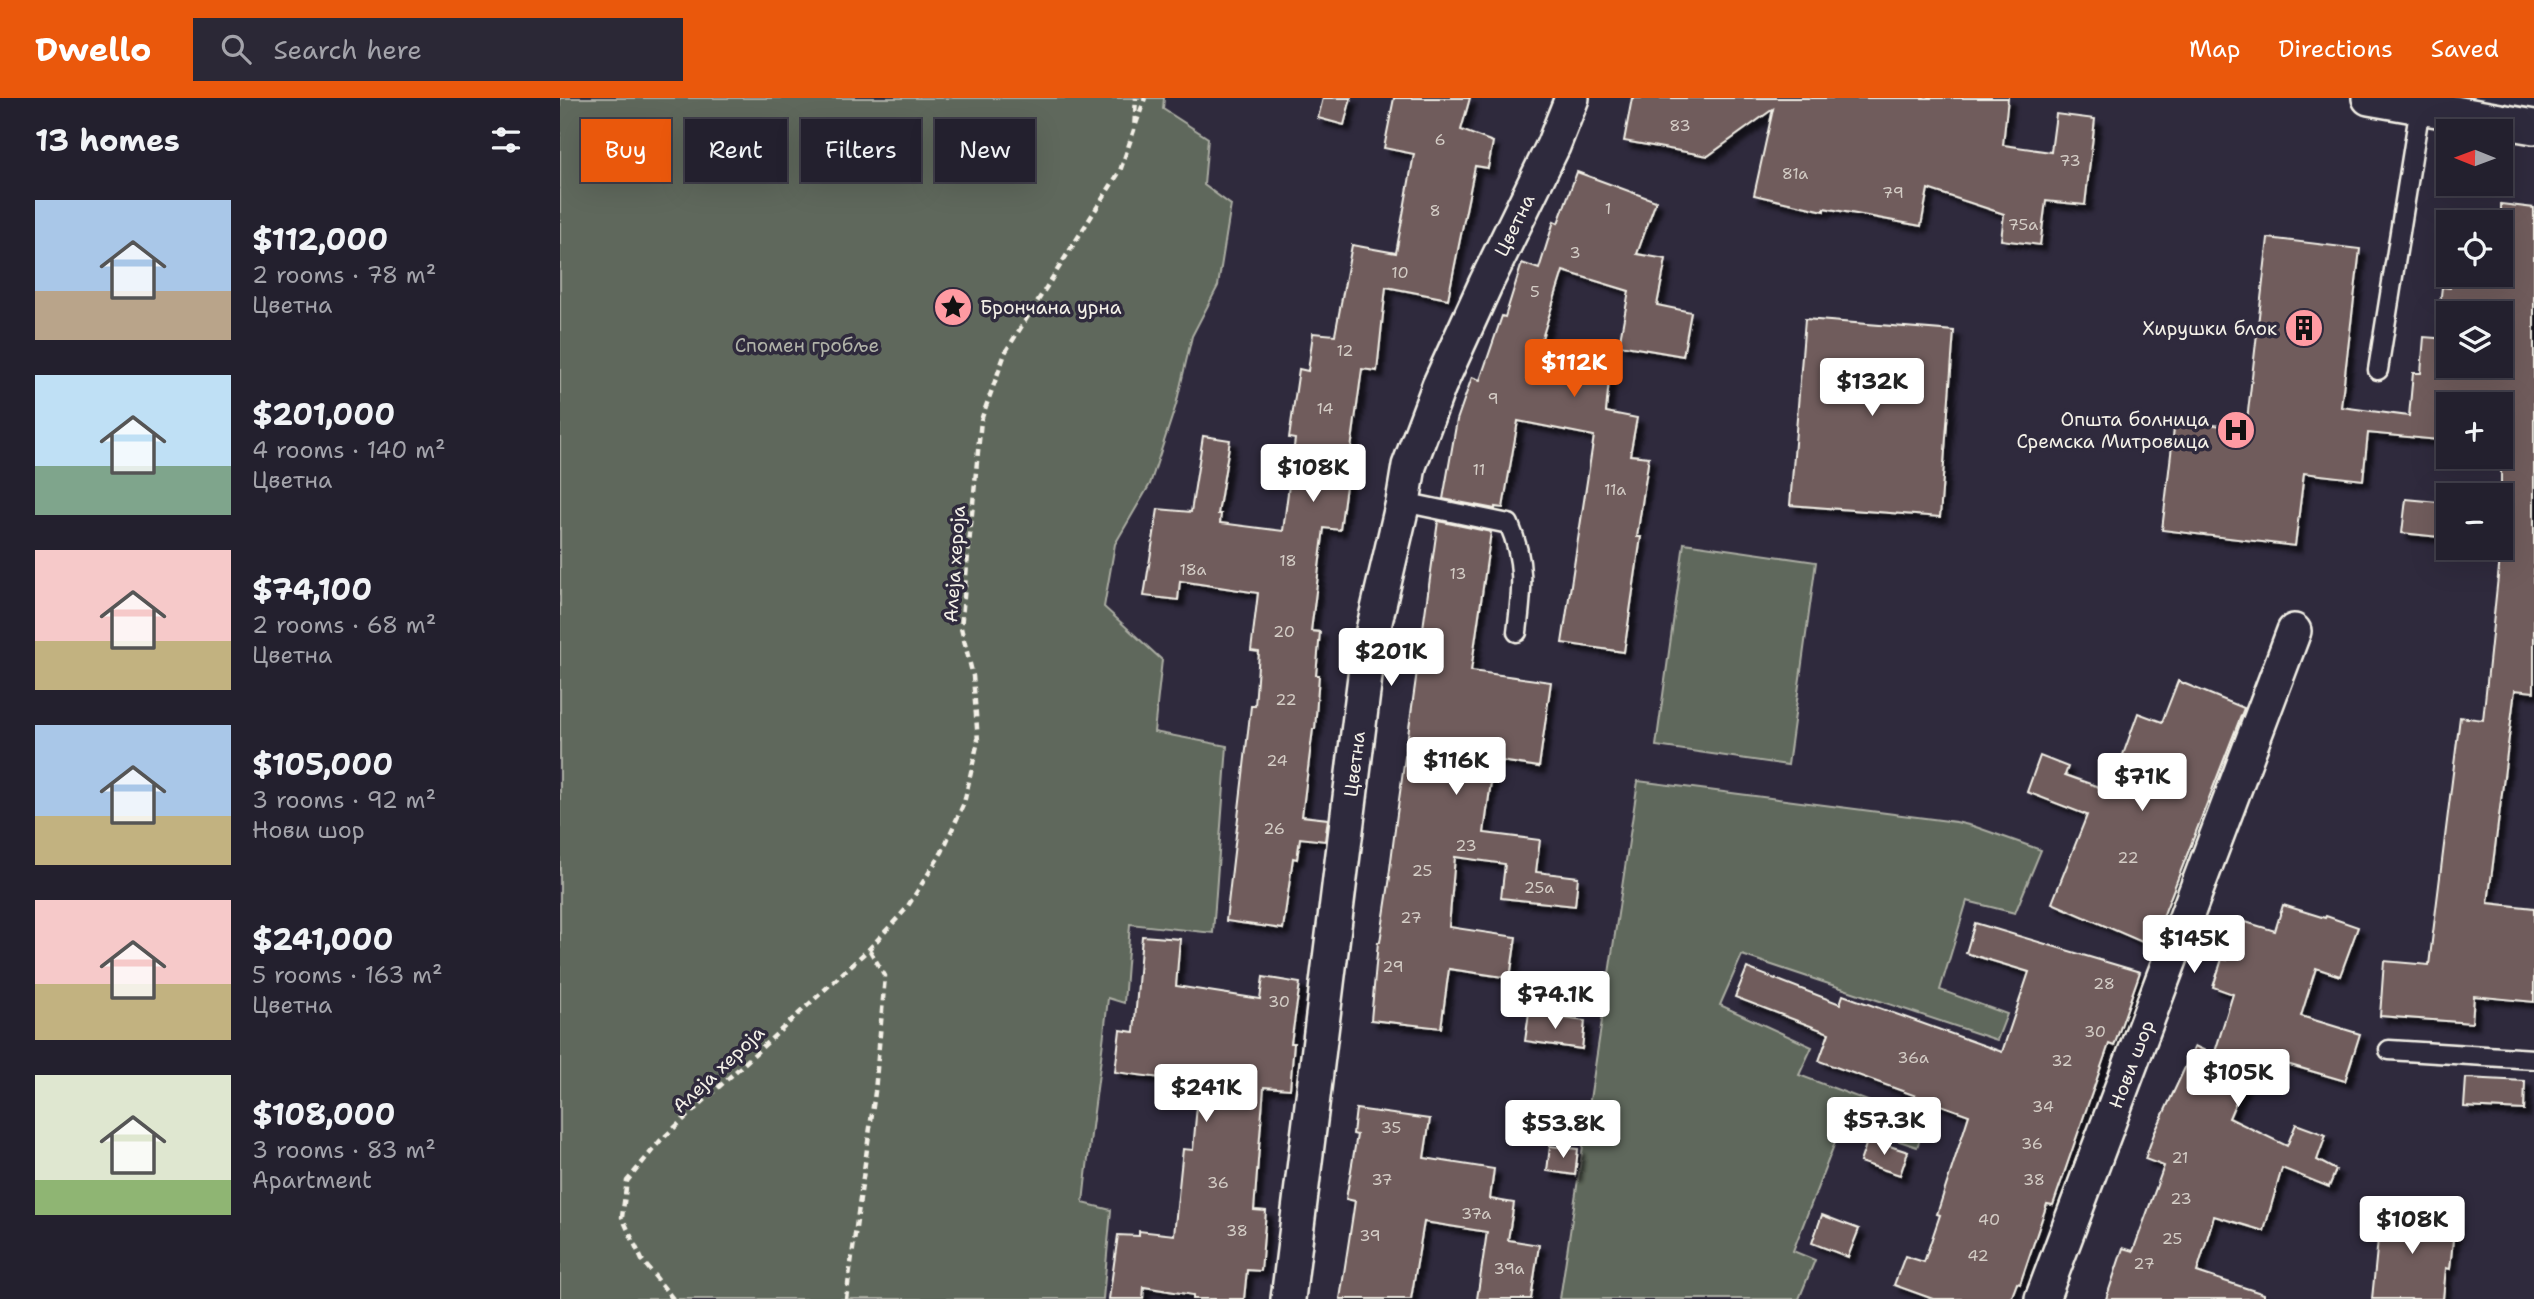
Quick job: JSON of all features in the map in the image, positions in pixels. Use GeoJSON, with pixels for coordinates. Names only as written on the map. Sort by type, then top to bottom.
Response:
{"type":"FeatureCollection","features":[{"type":"Feature","properties":{"kind":"street","name":"Цветна"},"geometry":{"type":"LineString","coordinates":[[1288,1299],[1368,652],[1409,466],[1439,386],[1553,146],[1573,98]]}},
{"type":"Feature","properties":{"kind":"street"},"geometry":{"type":"LineString","coordinates":[[2368,98],[2534,127]]}},
{"type":"Feature","properties":{"kind":"street","name":"Нови шор"},"geometry":{"type":"LineString","coordinates":[[2042,1299],[2294,631]]}},
{"type":"Feature","properties":{"kind":"lane"},"geometry":{"type":"LineString","coordinates":[[2378,370],[2420,107]]}},
{"type":"Feature","properties":{"kind":"lane"},"geometry":{"type":"LineString","coordinates":[[1403,502],[1509,524],[1519,548],[1521,591],[1517,632]]}},
{"type":"Feature","properties":{"kind":"lane"},"geometry":{"type":"LineString","coordinates":[[2389,1050],[2534,1059]]}},
{"type":"Feature","properties":{"kind":"path","name":"Алеја хероја"},"geometry":{"type":"LineString","coordinates":[[673,1299],[642,1260],[622,1217],[627,1181],[660,1141],[869,949],[906,909],[942,852],[964,803],[978,741],[973,676],[961,628],[981,420],[1006,351],[1120,171],[1134,130],[1136,98]]}},
{"type":"Feature","properties":{"kind":"path"},"geometry":{"type":"LineString","coordinates":[[1134,130],[1145,98]]}},
{"type":"Feature","properties":{"kind":"path"},"geometry":{"type":"LineString","coordinates":[[846,1299],[875,1092],[885,976],[869,949]]}},
{"type":"Feature","properties":{"kind":"green space","name":"Спомен гробље"},"geometry":{"type":"Polygon","coordinates":[[[560,98],[1164,98],[1163,109],[1208,138],[1204,185],[1231,205],[1218,286],[1192,336],[1176,405],[1150,484],[1115,544],[1104,607],[1162,660],[1154,732],[1227,746],[1213,933],[1130,924],[1124,1003],[1108,998],[1083,1203],[1111,1210],[1103,1299],[560,1299],[560,98]]]}},
{"type":"Feature","properties":{"kind":"green space"},"geometry":{"type":"Polygon","coordinates":[[[1684,543],[1816,562],[1788,765],[1656,746],[1684,543]]]}},
{"type":"Feature","properties":{"kind":"green space"},"geometry":{"type":"Polygon","coordinates":[[[1638,781],[1956,822],[2041,850],[2015,913],[1967,901],[1940,990],[2007,1014],[1997,1040],[1742,955],[1720,1005],[1812,1047],[1799,1075],[1926,1123],[1917,1147],[1843,1122],[1793,1251],[1815,1260],[1799,1299],[1560,1299],[1638,781]]]}},
{"type":"Feature","properties":{"kind":"building"},"geometry":{"type":"Polygon","coordinates":[[[1323,98],[1351,98],[1344,125],[1318,118],[1323,98]]]}},
{"type":"Feature","properties":{"kind":"building"},"geometry":{"type":"Polygon","coordinates":[[[1394,98],[1470,98],[1461,130],[1493,142],[1488,168],[1475,166],[1448,299],[1386,287],[1377,371],[1362,369],[1340,530],[1324,528],[1311,631],[1320,632],[1316,675],[1319,675],[1315,729],[1302,816],[1328,819],[1325,841],[1300,838],[1297,859],[1293,858],[1283,929],[1226,921],[1251,706],[1255,706],[1259,652],[1251,651],[1258,593],[1180,581],[1178,600],[1144,596],[1158,509],[1191,512],[1203,436],[1230,440],[1218,514],[1221,514],[1220,523],[1283,531],[1295,439],[1289,438],[1299,369],[1308,371],[1313,333],[1335,335],[1352,245],[1396,253],[1414,154],[1384,148],[1394,98]]]}},
{"type":"Feature","properties":{"kind":"building"},"geometry":{"type":"Polygon","coordinates":[[[1632,98],[2008,98],[2003,145],[2051,152],[2056,114],[2095,119],[2085,205],[2046,201],[2040,245],[2001,240],[2004,214],[1928,189],[1921,226],[1824,208],[1824,211],[1754,195],[1773,109],[1708,156],[1624,141],[1632,98]]]}},
{"type":"Feature","properties":{"kind":"building"},"geometry":{"type":"Polygon","coordinates":[[[1577,172],[1656,201],[1637,254],[1666,259],[1657,305],[1691,312],[1683,356],[1619,345],[1629,291],[1563,271],[1538,351],[1611,358],[1606,412],[1637,418],[1630,455],[1649,457],[1637,537],[1641,537],[1624,652],[1562,643],[1594,436],[1518,421],[1503,508],[1495,509],[1443,499],[1457,420],[1472,377],[1480,380],[1502,316],[1505,317],[1522,263],[1539,269],[1554,221],[1558,223],[1577,172]]]}},
{"type":"Feature","properties":{"kind":"building"},"geometry":{"type":"Polygon","coordinates":[[[2501,204],[2534,208],[2534,692],[2515,690],[2488,903],[2534,908],[2534,1002],[2474,996],[2472,1023],[2380,1016],[2384,961],[2429,965],[2460,717],[2483,720],[2500,560],[2513,560],[2513,483],[2501,483],[2501,469],[2513,469],[2513,392],[2436,392],[2436,440],[2368,433],[2363,480],[2304,473],[2295,546],[2162,530],[2175,420],[2246,429],[2268,238],[2360,249],[2341,407],[2409,416],[2413,373],[2421,373],[2424,337],[2436,338],[2436,378],[2513,378],[2513,301],[2440,301],[2442,287],[2513,287],[2513,210],[2501,210],[2501,204]]]}},
{"type":"Feature","properties":{"kind":"building"},"geometry":{"type":"Polygon","coordinates":[[[1805,319],[1954,331],[1940,517],[1790,505],[1805,319]]]}},
{"type":"Feature","properties":{"kind":"building"},"geometry":{"type":"Polygon","coordinates":[[[2406,499],[2436,502],[2436,537],[2402,533],[2406,499]]]}},
{"type":"Feature","properties":{"kind":"building"},"geometry":{"type":"Polygon","coordinates":[[[1438,521],[1491,532],[1471,671],[1551,682],[1539,767],[1494,760],[1484,833],[1540,840],[1536,872],[1578,877],[1575,906],[1501,898],[1505,864],[1455,857],[1449,927],[1516,937],[1510,978],[1449,969],[1441,1028],[1371,1020],[1378,942],[1390,877],[1438,521]]]}},
{"type":"Feature","properties":{"kind":"building"},"geometry":{"type":"Polygon","coordinates":[[[2178,681],[2244,708],[2159,927],[2156,926],[2149,945],[2052,903],[2087,815],[2027,792],[2040,756],[2068,767],[2065,775],[2110,791],[2138,713],[2162,722],[2178,681]]]}},
{"type":"Feature","properties":{"kind":"building"},"geometry":{"type":"Polygon","coordinates":[[[2283,905],[2358,927],[2340,976],[2316,968],[2301,1016],[2360,1034],[2345,1081],[2256,1055],[2229,1118],[2287,1146],[2296,1124],[2326,1135],[2317,1160],[2336,1170],[2329,1187],[2282,1168],[2264,1231],[2214,1216],[2197,1272],[2264,1294],[2264,1299],[2106,1299],[2123,1248],[2133,1251],[2164,1166],[2145,1159],[2154,1134],[2195,1046],[2214,1055],[2233,994],[2213,987],[2222,959],[2227,960],[2239,920],[2275,931],[2283,905]]]}},
{"type":"Feature","properties":{"kind":"building"},"geometry":{"type":"Polygon","coordinates":[[[1975,923],[2140,972],[2114,1046],[2109,1044],[2053,1205],[2047,1204],[2020,1284],[2017,1283],[2011,1299],[1933,1299],[1894,1285],[1905,1256],[1924,1262],[1969,1115],[1819,1061],[1829,1033],[1735,997],[1747,968],[1840,1004],[1843,995],[2002,1052],[2029,972],[1966,953],[1975,923]]]}},
{"type":"Feature","properties":{"kind":"building"},"geometry":{"type":"Polygon","coordinates":[[[1142,936],[1180,939],[1176,986],[1260,999],[1263,977],[1300,983],[1291,1043],[1294,1043],[1290,1089],[1264,1087],[1254,1210],[1266,1211],[1261,1271],[1247,1270],[1244,1299],[1193,1299],[1193,1295],[1144,1287],[1143,1299],[1109,1299],[1118,1235],[1139,1236],[1139,1231],[1174,1235],[1183,1149],[1193,1150],[1199,1083],[1115,1072],[1120,1030],[1134,1032],[1142,936]]]}},
{"type":"Feature","properties":{"kind":"building"},"geometry":{"type":"Polygon","coordinates":[[[1529,1013],[1585,1021],[1582,1049],[1525,1041],[1529,1013]]]}},
{"type":"Feature","properties":{"kind":"building"},"geometry":{"type":"Polygon","coordinates":[[[2466,1078],[2525,1081],[2524,1110],[2464,1107],[2466,1078]]]}},
{"type":"Feature","properties":{"kind":"building"},"geometry":{"type":"Polygon","coordinates":[[[1356,1109],[1430,1119],[1424,1158],[1494,1169],[1490,1199],[1514,1203],[1508,1240],[1539,1245],[1531,1299],[1477,1299],[1487,1232],[1424,1222],[1411,1299],[1340,1299],[1355,1201],[1346,1199],[1357,1135],[1353,1134],[1356,1109]]]}},
{"type":"Feature","properties":{"kind":"building"},"geometry":{"type":"Polygon","coordinates":[[[1868,1139],[1908,1152],[1900,1175],[1860,1162],[1868,1139]]]}},
{"type":"Feature","properties":{"kind":"building"},"geometry":{"type":"Polygon","coordinates":[[[1550,1146],[1578,1149],[1575,1175],[1547,1171],[1550,1146]]]}},
{"type":"Feature","properties":{"kind":"building"},"geometry":{"type":"Polygon","coordinates":[[[2381,1209],[2438,1214],[2438,1219],[2455,1220],[2450,1269],[2446,1268],[2443,1299],[2372,1299],[2381,1209]]]}},
{"type":"Feature","properties":{"kind":"building"},"geometry":{"type":"Polygon","coordinates":[[[1822,1215],[1859,1229],[1848,1257],[1812,1243],[1822,1215]]]}},
{"type":"Feature","properties":{"kind":"place","name":"Брончана урна"},"geometry":{"type":"Point","coordinates":[953,307]}},
{"type":"Feature","properties":{"kind":"place","name":"Хирушки блок"},"geometry":{"type":"Point","coordinates":[2304,328]}},
{"type":"Feature","properties":{"kind":"place","name":"Општа болница Сремска Митровица"},"geometry":{"type":"Point","coordinates":[2236,430]}}]}
